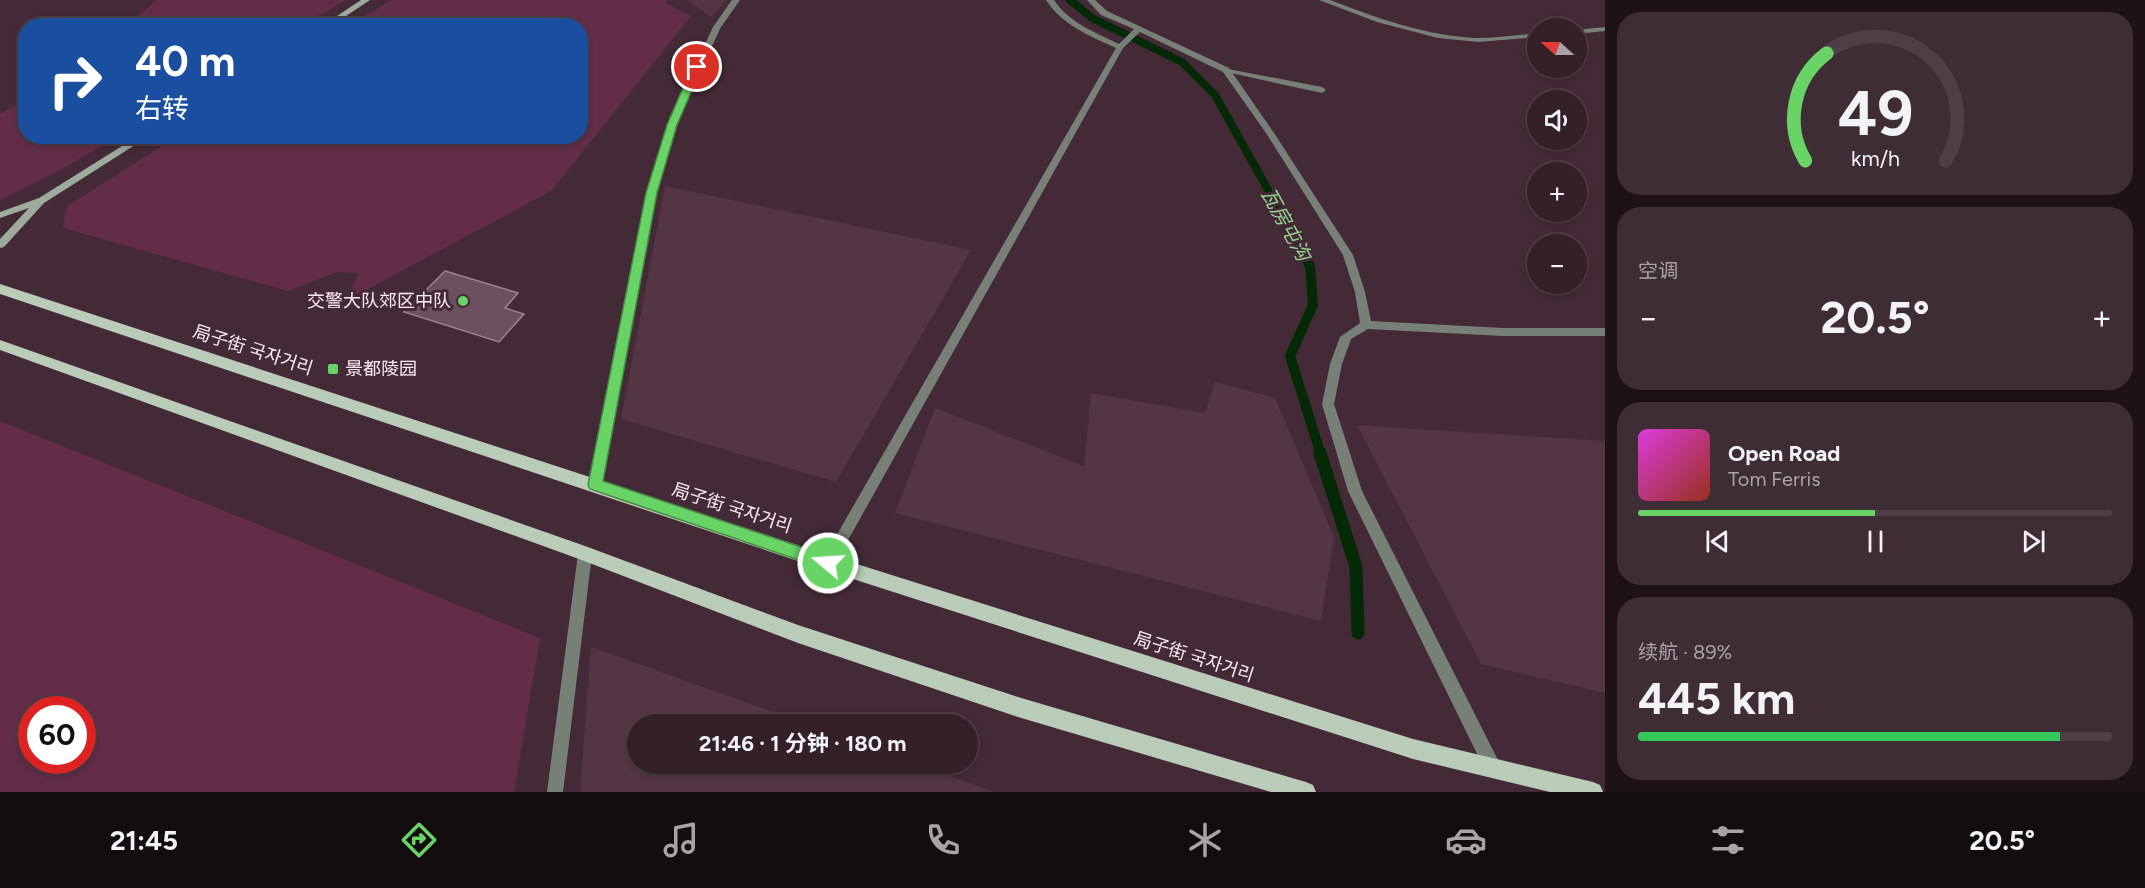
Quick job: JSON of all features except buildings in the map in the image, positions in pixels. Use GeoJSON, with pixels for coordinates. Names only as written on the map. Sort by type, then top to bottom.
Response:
{"type":"FeatureCollection","features":[{"type":"Feature","properties":{"kind":"main road","name":"局子街 국자거리"},"geometry":{"type":"LineString","coordinates":[[0,289],[828,563],[1413,749],[1593,792]]}},
{"type":"Feature","properties":{"kind":"main road"},"geometry":{"type":"LineString","coordinates":[[0,345],[585,554],[798,634],[1018,707],[1306,792]]}},
{"type":"Feature","properties":{"kind":"street"},"geometry":{"type":"LineString","coordinates":[[338,18],[366,0]]}},
{"type":"Feature","properties":{"kind":"street"},"geometry":{"type":"LineString","coordinates":[[595,485],[651,193],[672,125],[697,67],[717,27],[736,0]]}},
{"type":"Feature","properties":{"kind":"street"},"geometry":{"type":"LineString","coordinates":[[1050,0],[1073,23],[1122,45]]}},
{"type":"Feature","properties":{"kind":"street"},"geometry":{"type":"LineString","coordinates":[[1091,0],[1104,13],[1136,31],[1206,58],[1226,70],[1322,90]]}},
{"type":"Feature","properties":{"kind":"street"},"geometry":{"type":"LineString","coordinates":[[1323,0],[1392,26],[1432,36],[1478,40],[1527,36]]}},
{"type":"Feature","properties":{"kind":"street"},"geometry":{"type":"LineString","coordinates":[[1587,31],[1605,29]]}},
{"type":"Feature","properties":{"kind":"street"},"geometry":{"type":"LineString","coordinates":[[828,563],[1122,45],[1136,31]]}},
{"type":"Feature","properties":{"kind":"street"},"geometry":{"type":"LineString","coordinates":[[1226,70],[1348,255],[1360,292],[1366,325]]}},
{"type":"Feature","properties":{"kind":"street"},"geometry":{"type":"LineString","coordinates":[[0,216],[42,200],[132,144]]}},
{"type":"Feature","properties":{"kind":"street"},"geometry":{"type":"LineString","coordinates":[[0,245],[42,200]]}},
{"type":"Feature","properties":{"kind":"street"},"geometry":{"type":"LineString","coordinates":[[1493,768],[1355,491],[1328,404],[1336,364],[1346,337],[1366,325],[1503,332],[1605,332]]}},
{"type":"Feature","properties":{"kind":"street"},"geometry":{"type":"LineString","coordinates":[[555,792],[585,554]]}},
{"type":"Feature","properties":{"kind":"shaded area"},"geometry":{"type":"Polygon","coordinates":[[[157,0],[346,0],[315,18],[135,18],[157,0]]]}},
{"type":"Feature","properties":{"kind":"shaded area"},"geometry":{"type":"Polygon","coordinates":[[[391,0],[667,0],[665,3],[691,16],[551,191],[347,300],[359,273],[337,272],[288,291],[63,228],[66,207],[165,144],[588,144],[588,18],[362,18],[391,0]]]}},
{"type":"Feature","properties":{"kind":"shaded area"},"geometry":{"type":"Polygon","coordinates":[[[687,0],[727,0],[711,17],[687,0]]]}},
{"type":"Feature","properties":{"kind":"shaded area"},"geometry":{"type":"Polygon","coordinates":[[[18,103],[18,144],[105,144],[62,169],[0,200],[0,114],[18,103]]]}},
{"type":"Feature","properties":{"kind":"shaded area"},"geometry":{"type":"Polygon","coordinates":[[[665,186],[971,250],[836,482],[621,419],[665,186]]]}},
{"type":"Feature","properties":{"kind":"shaded area"},"geometry":{"type":"Polygon","coordinates":[[[1215,382],[1275,398],[1334,537],[1321,621],[895,513],[935,408],[1084,466],[1091,393],[1205,413],[1215,382]]]}},
{"type":"Feature","properties":{"kind":"shaded area"},"geometry":{"type":"Polygon","coordinates":[[[0,421],[540,638],[514,792],[0,792],[0,421]]]}},
{"type":"Feature","properties":{"kind":"shaded area"},"geometry":{"type":"Polygon","coordinates":[[[1357,425],[1605,441],[1605,693],[1481,664],[1357,425]]]}},
{"type":"Feature","properties":{"kind":"shaded area"},"geometry":{"type":"Polygon","coordinates":[[[591,647],[779,714],[627,714],[627,774],[944,774],[995,792],[580,792],[591,647]]]}},
{"type":"Feature","properties":{"kind":"waterway","name":"瓦房屯沟"},"geometry":{"type":"LineString","coordinates":[[1070,0],[1092,18],[1182,62],[1215,95],[1272,197]]}},
{"type":"Feature","properties":{"kind":"waterway","name":"瓦房屯沟"},"geometry":{"type":"LineString","coordinates":[[1271,196],[1310,266],[1313,305],[1290,356],[1321,455]]}},
{"type":"Feature","properties":{"kind":"waterway","name":"瓦房屯沟"},"geometry":{"type":"LineString","coordinates":[[1320,453],[1356,567],[1358,633]]}},
{"type":"Feature","properties":{"kind":"place","name":"交警大队郊区中队"},"geometry":{"type":"Point","coordinates":[463,301]}},
{"type":"Feature","properties":{"kind":"place","name":"景都陵园"},"geometry":{"type":"Point","coordinates":[333,369]}},
{"type":"Feature","properties":{"kind":"route"},"geometry":{"type":"LineString","coordinates":[[697,67],[672,125],[651,193],[595,485],[828,563]]}}]}
